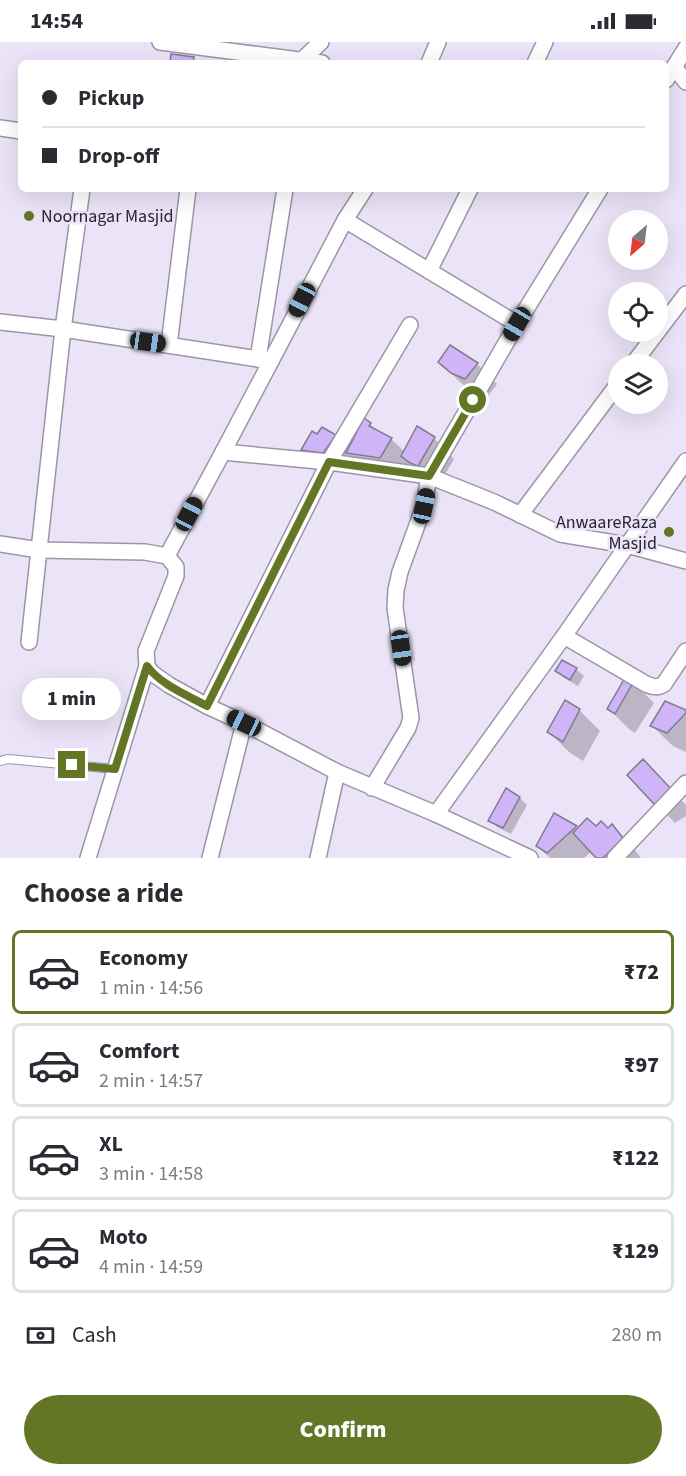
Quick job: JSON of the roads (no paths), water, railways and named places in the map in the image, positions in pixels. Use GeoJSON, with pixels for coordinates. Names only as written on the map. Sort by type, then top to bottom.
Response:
{"type":"FeatureCollection","features":[{"type":"Feature","properties":{"kind":"street"},"geometry":{"type":"LineString","coordinates":[[160,42],[286,60]]}},
{"type":"Feature","properties":{"kind":"street"},"geometry":{"type":"LineString","coordinates":[[302,60],[321,42]]}},
{"type":"Feature","properties":{"kind":"street"},"geometry":{"type":"LineString","coordinates":[[430,60],[438,42]]}},
{"type":"Feature","properties":{"kind":"street"},"geometry":{"type":"LineString","coordinates":[[536,60],[545,42]]}},
{"type":"Feature","properties":{"kind":"street"},"geometry":{"type":"LineString","coordinates":[[686,48],[670,74],[686,82]]}},
{"type":"Feature","properties":{"kind":"street"},"geometry":{"type":"LineString","coordinates":[[0,128],[18,131]]}},
{"type":"Feature","properties":{"kind":"street"},"geometry":{"type":"LineString","coordinates":[[29,642],[63,329],[82,192]]}},
{"type":"Feature","properties":{"kind":"street"},"geometry":{"type":"LineString","coordinates":[[169,345],[188,192]]}},
{"type":"Feature","properties":{"kind":"street"},"geometry":{"type":"LineString","coordinates":[[264,360],[285,192]]}},
{"type":"Feature","properties":{"kind":"street"},"geometry":{"type":"LineString","coordinates":[[167,556],[223,452],[264,360],[363,192]]}},
{"type":"Feature","properties":{"kind":"street"},"geometry":{"type":"LineString","coordinates":[[429,272],[469,192]]}},
{"type":"Feature","properties":{"kind":"street"},"geometry":{"type":"LineString","coordinates":[[372,788],[408,728],[411,718],[395,608],[396,590],[400,572],[424,506],[429,476],[517,324],[598,192]]}},
{"type":"Feature","properties":{"kind":"street"},"geometry":{"type":"LineString","coordinates":[[345,220],[517,324]]}},
{"type":"Feature","properties":{"kind":"street"},"geometry":{"type":"LineString","coordinates":[[641,354],[686,294]]}},
{"type":"Feature","properties":{"kind":"street"},"geometry":{"type":"LineString","coordinates":[[0,322],[63,329],[264,360]]}},
{"type":"Feature","properties":{"kind":"street"},"geometry":{"type":"LineString","coordinates":[[207,706],[329,462],[410,325]]}},
{"type":"Feature","properties":{"kind":"street"},"geometry":{"type":"LineString","coordinates":[[520,515],[608,397]]}},
{"type":"Feature","properties":{"kind":"street"},"geometry":{"type":"LineString","coordinates":[[223,452],[329,462],[429,476],[494,502],[560,534],[627,545],[686,561]]}},
{"type":"Feature","properties":{"kind":"street"},"geometry":{"type":"LineString","coordinates":[[436,814],[686,461]]}},
{"type":"Feature","properties":{"kind":"street"},"geometry":{"type":"LineString","coordinates":[[0,544],[39,550],[145,552],[167,556],[176,567],[176,576],[146,651],[147,666],[88,858]]}},
{"type":"Feature","properties":{"kind":"street"},"geometry":{"type":"LineString","coordinates":[[564,636],[654,687],[664,684],[686,651]]}},
{"type":"Feature","properties":{"kind":"street"},"geometry":{"type":"LineString","coordinates":[[147,666],[152,673],[169,685],[337,772],[436,814],[530,858]]}},
{"type":"Feature","properties":{"kind":"street"},"geometry":{"type":"LineString","coordinates":[[210,858],[244,723]]}},
{"type":"Feature","properties":{"kind":"street"},"geometry":{"type":"LineString","coordinates":[[318,858],[337,772]]}},
{"type":"Feature","properties":{"kind":"street"},"geometry":{"type":"LineString","coordinates":[[615,858],[686,783]]}},
{"type":"Feature","properties":{"kind":"lane"},"geometry":{"type":"LineString","coordinates":[[0,761],[8,759],[115,769]]}},
{"type":"Feature","properties":{"kind":"place","name":"Noornagar Masjid"},"geometry":{"type":"Point","coordinates":[29,216]}},
{"type":"Feature","properties":{"kind":"place","name":"AnwaareRaza Masjid"},"geometry":{"type":"Point","coordinates":[669,532]}}]}
